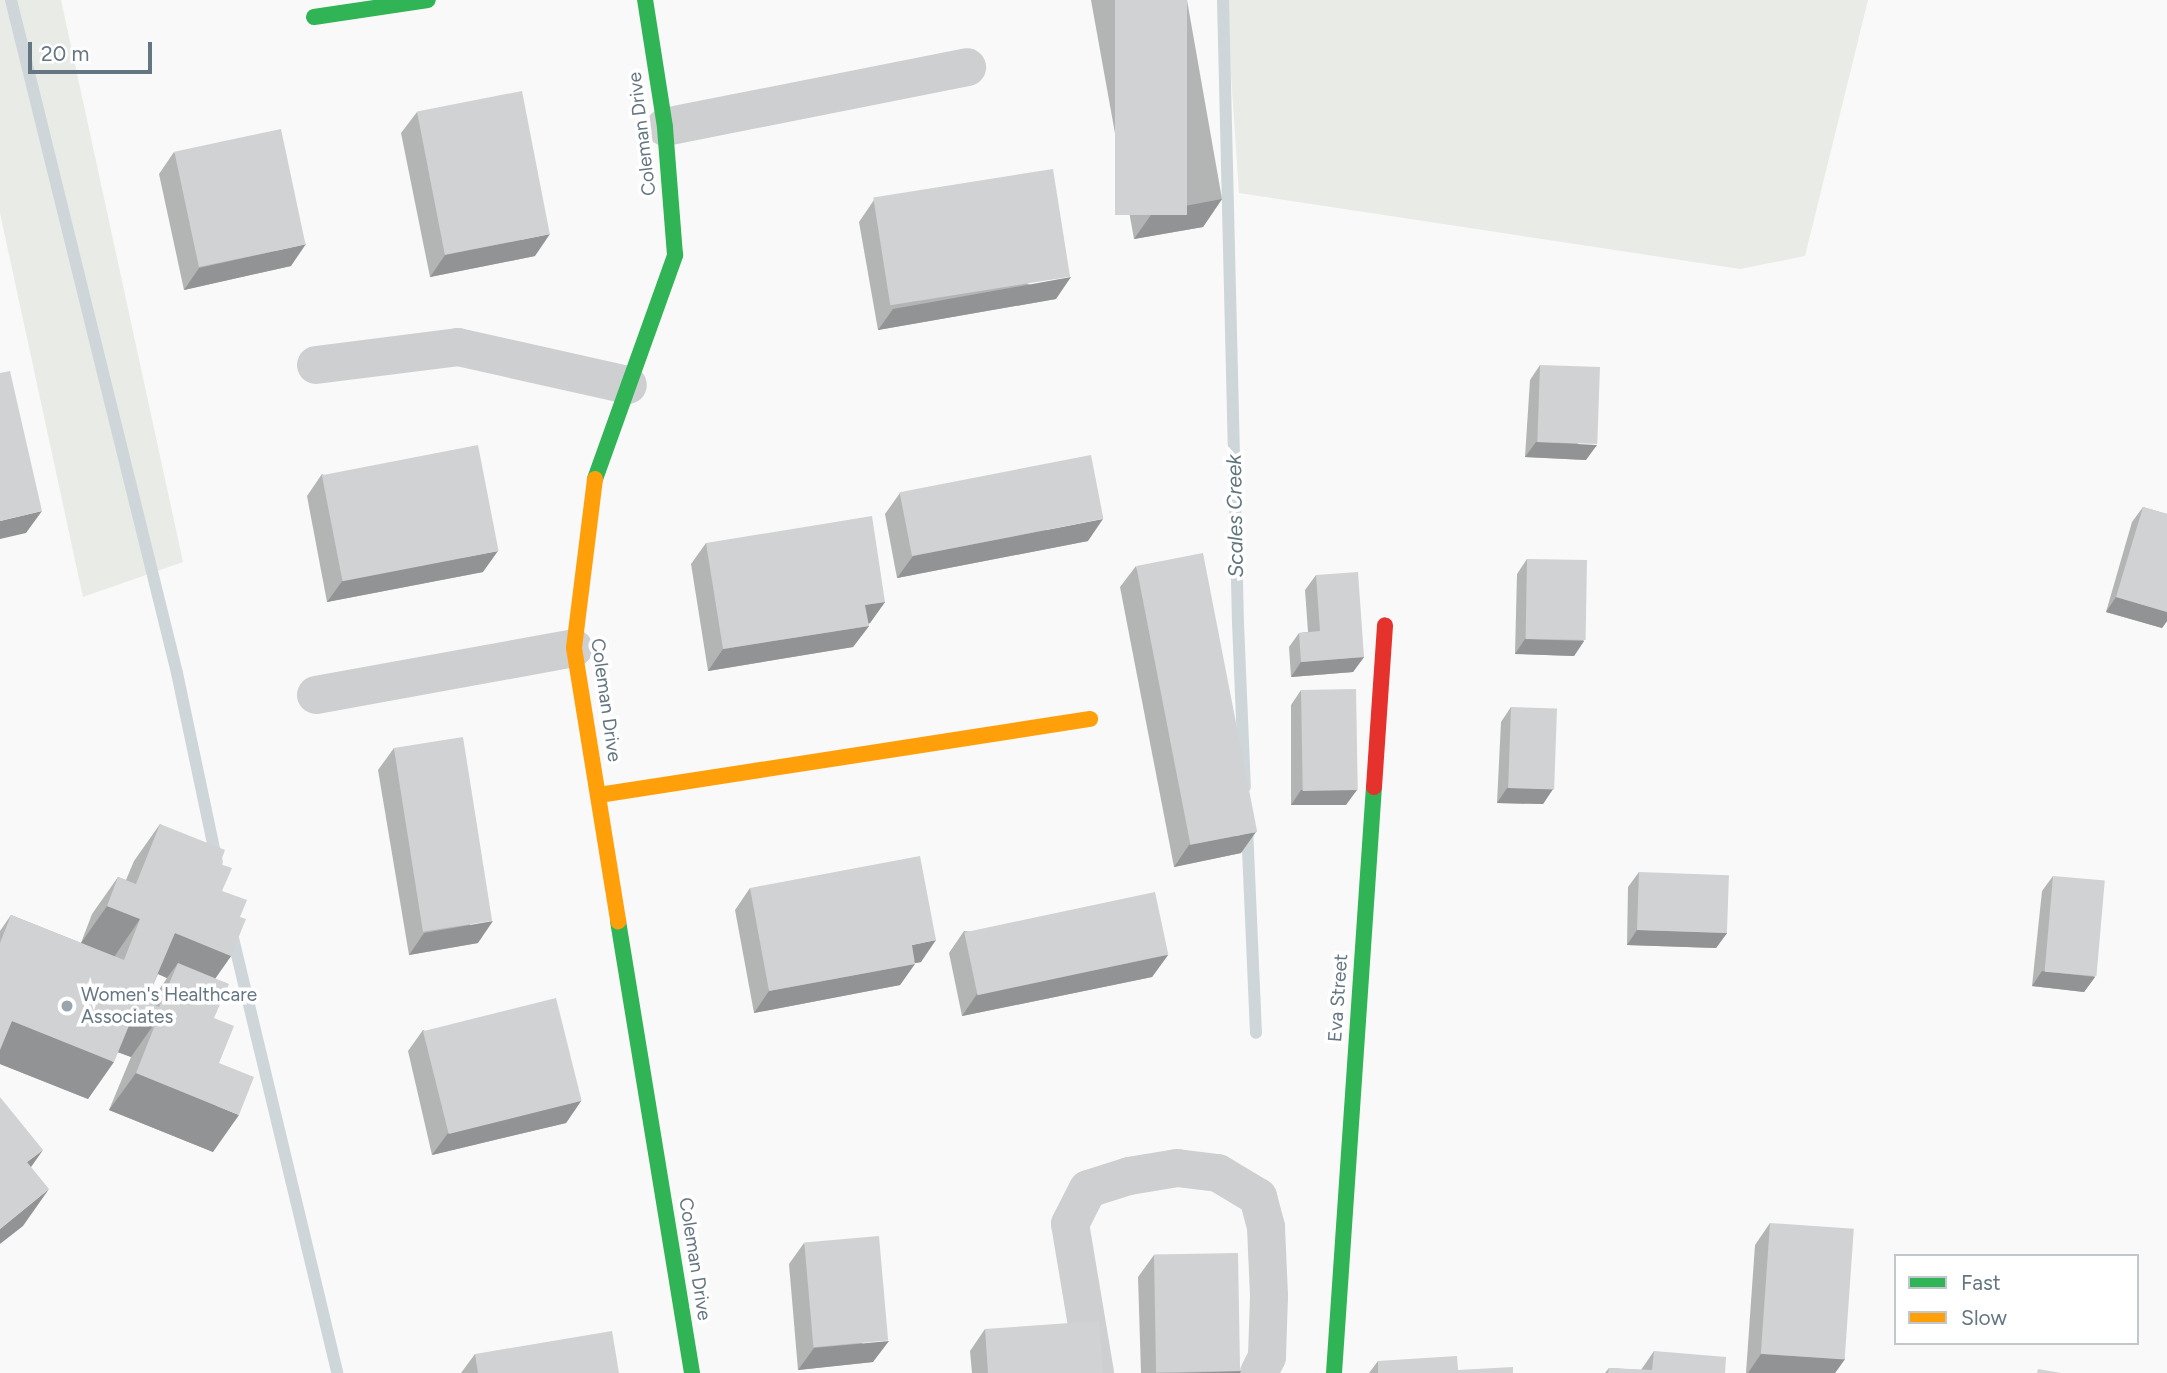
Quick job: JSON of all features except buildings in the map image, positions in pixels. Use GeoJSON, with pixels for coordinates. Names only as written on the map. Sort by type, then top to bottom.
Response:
{"type":"FeatureCollection","features":[{"type":"Feature","properties":{"kind":"street"},"geometry":{"type":"LineString","coordinates":[[314,18],[428,0]]}},
{"type":"Feature","properties":{"kind":"street","name":"Coleman Drive"},"geometry":{"type":"LineString","coordinates":[[645,0],[665,127],[675,255],[595,477],[574,648],[692,1373]]}},
{"type":"Feature","properties":{"kind":"street"},"geometry":{"type":"LineString","coordinates":[[665,127],[967,67]]}},
{"type":"Feature","properties":{"kind":"street"},"geometry":{"type":"LineString","coordinates":[[316,365],[458,347],[628,385]]}},
{"type":"Feature","properties":{"kind":"street","name":"Eva Street"},"geometry":{"type":"LineString","coordinates":[[1334,1373],[1385,625]]}},
{"type":"Feature","properties":{"kind":"street"},"geometry":{"type":"LineString","coordinates":[[316,695],[574,648]]}},
{"type":"Feature","properties":{"kind":"street"},"geometry":{"type":"LineString","coordinates":[[598,795],[1090,719]]}},
{"type":"Feature","properties":{"kind":"street"},"geometry":{"type":"LineString","coordinates":[[1095,1373],[1070,1224],[1088,1189],[1129,1176],[1177,1168],[1218,1173],[1258,1197],[1266,1227],[1269,1296],[1268,1357],[1259,1373]]}},
{"type":"Feature","properties":{"kind":"shaded area"},"geometry":{"type":"Polygon","coordinates":[[[0,0],[61,0],[183,562],[83,597],[0,213],[0,0]]]}},
{"type":"Feature","properties":{"kind":"shaded area"},"geometry":{"type":"Polygon","coordinates":[[[1226,0],[1868,0],[1805,256],[1740,269],[1239,193],[1226,0]]]}},
{"type":"Feature","properties":{"kind":"waterway"},"geometry":{"type":"LineString","coordinates":[[11,0],[177,673],[217,862]]}},
{"type":"Feature","properties":{"kind":"waterway","name":"Scales Creek"},"geometry":{"type":"LineString","coordinates":[[1223,0],[1238,623],[1245,787]]}},
{"type":"Feature","properties":{"kind":"waterway","name":"Scales Creek"},"geometry":{"type":"LineString","coordinates":[[1247,827],[1256,1033]]}},
{"type":"Feature","properties":{"kind":"waterway"},"geometry":{"type":"LineString","coordinates":[[232,934],[337,1373]]}},
{"type":"Feature","properties":{"kind":"traffic: fast"},"geometry":{"type":"LineString","coordinates":[[314,17],[428,0]]}},
{"type":"Feature","properties":{"kind":"traffic: fast"},"geometry":{"type":"LineString","coordinates":[[595,479],[675,255],[665,127],[645,0]]}},
{"type":"Feature","properties":{"kind":"traffic: fast"},"geometry":{"type":"LineString","coordinates":[[1334,1373],[1374,787]]}},
{"type":"Feature","properties":{"kind":"traffic: fast"},"geometry":{"type":"LineString","coordinates":[[618,921],[692,1373]]}},
{"type":"Feature","properties":{"kind":"traffic: slow"},"geometry":{"type":"LineString","coordinates":[[595,479],[574,648],[618,921]]}},
{"type":"Feature","properties":{"kind":"traffic: slow"},"geometry":{"type":"LineString","coordinates":[[599,795],[1090,719]]}},
{"type":"Feature","properties":{"kind":"traffic: jam"},"geometry":{"type":"LineString","coordinates":[[1374,787],[1385,625]]}},
{"type":"Feature","properties":{"kind":"place","name":"Women's Healthcare Associates"},"geometry":{"type":"Point","coordinates":[67,1006]}}]}
